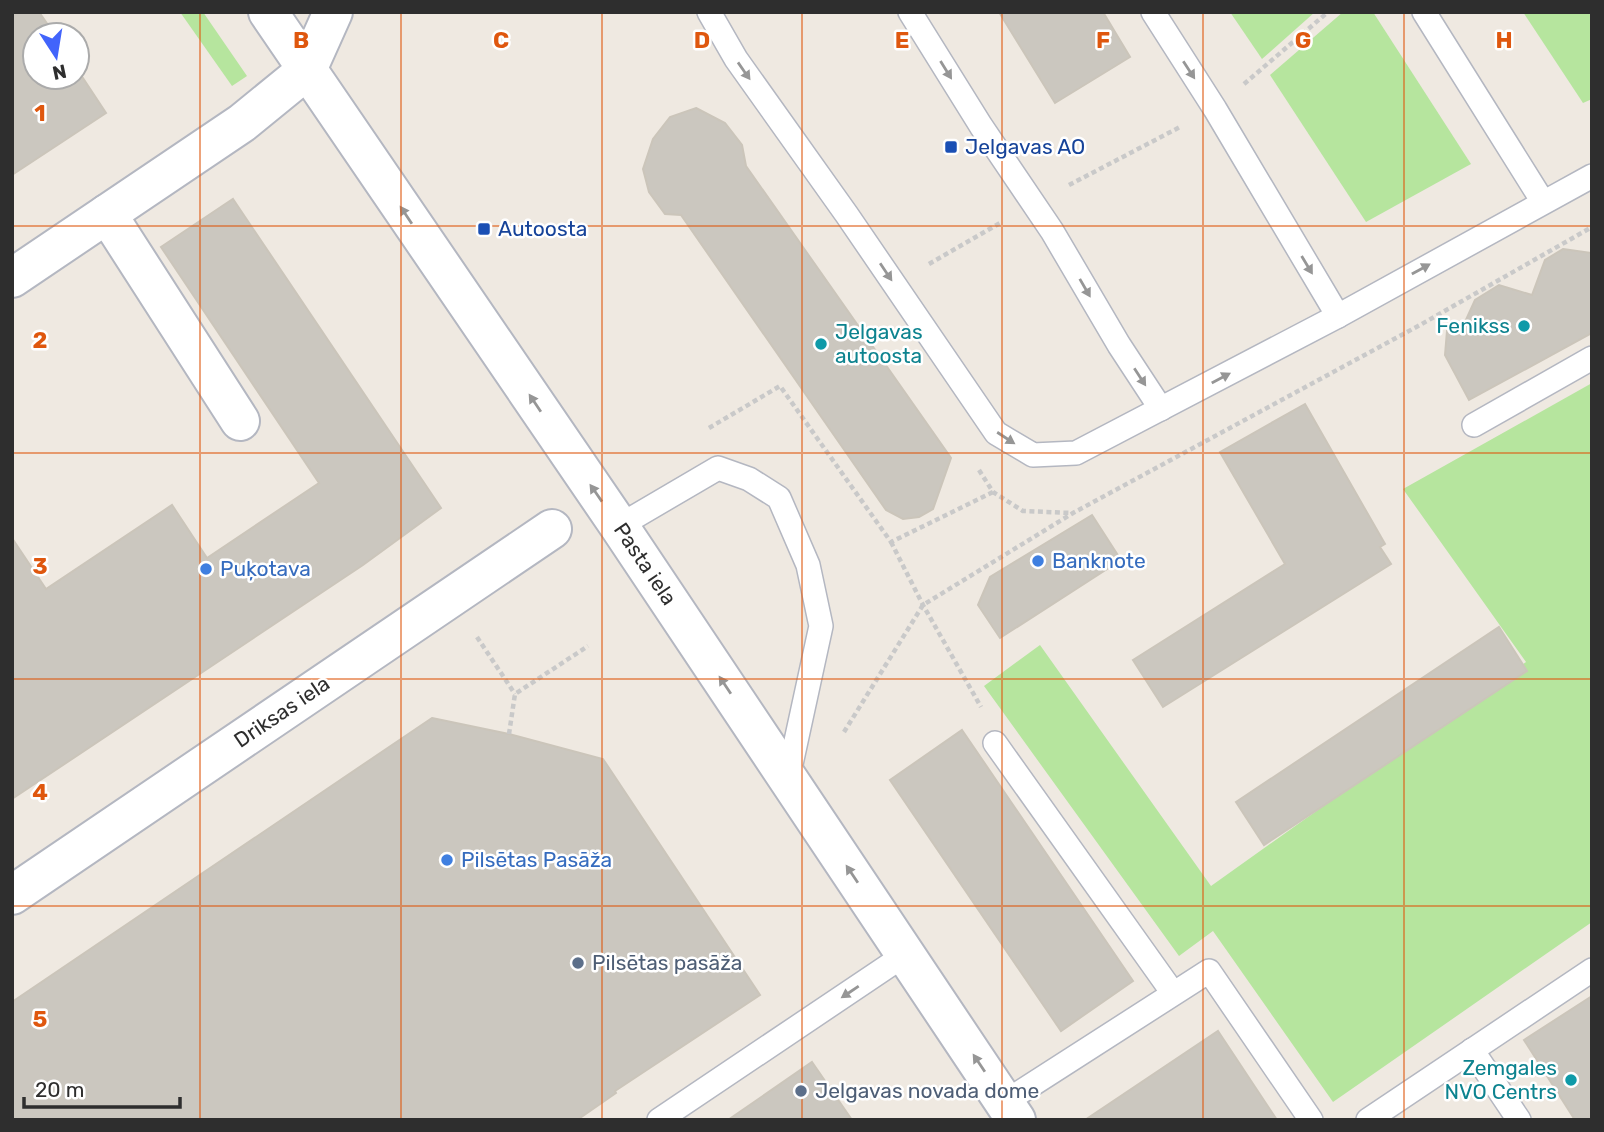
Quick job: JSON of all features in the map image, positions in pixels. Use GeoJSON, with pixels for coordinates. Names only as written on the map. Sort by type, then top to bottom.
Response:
{"type":"FeatureCollection","features":[{"type":"Feature","properties":{"kind":"main road","name":"Pasta iela"},"geometry":{"type":"LineString","coordinates":[[268,12],[619,526],[1011,1111]]}},
{"type":"Feature","properties":{"kind":"main road"},"geometry":{"type":"LineString","coordinates":[[17,265],[107,214],[242,123],[307,70],[333,12]]}},
{"type":"Feature","properties":{"kind":"main road"},"geometry":{"type":"LineString","coordinates":[[107,214],[240,421]]}},
{"type":"Feature","properties":{"kind":"main road","name":"Driksas iela"},"geometry":{"type":"LineString","coordinates":[[12,895],[551,529]]}},
{"type":"Feature","properties":{"kind":"lane"},"geometry":{"type":"LineString","coordinates":[[709,12],[736,59],[996,433],[1033,455],[1076,453],[1338,316],[1592,176]]}},
{"type":"Feature","properties":{"kind":"lane"},"geometry":{"type":"LineString","coordinates":[[910,12],[1032,204],[1052,230],[1119,345],[1161,410]]}},
{"type":"Feature","properties":{"kind":"lane"},"geometry":{"type":"LineString","coordinates":[[1153,12],[1215,109],[1338,316]]}},
{"type":"Feature","properties":{"kind":"lane"},"geometry":{"type":"LineString","coordinates":[[1424,12],[1544,202]]}},
{"type":"Feature","properties":{"kind":"lane"},"geometry":{"type":"LineString","coordinates":[[1474,425],[1592,358]]}},
{"type":"Feature","properties":{"kind":"lane"},"geometry":{"type":"LineString","coordinates":[[619,526],[718,468],[749,479],[779,498],[808,565],[821,626],[788,778]]}},
{"type":"Feature","properties":{"kind":"lane"},"geometry":{"type":"LineString","coordinates":[[995,743],[1173,993]]}},
{"type":"Feature","properties":{"kind":"lane"},"geometry":{"type":"LineString","coordinates":[[659,1120],[906,954]]}},
{"type":"Feature","properties":{"kind":"lane"},"geometry":{"type":"LineString","coordinates":[[1368,1120],[1592,970]]}},
{"type":"Feature","properties":{"kind":"lane"},"geometry":{"type":"LineString","coordinates":[[1011,1111],[1173,993],[1209,971],[1311,1120]]}},
{"type":"Feature","properties":{"kind":"lane"},"geometry":{"type":"LineString","coordinates":[[1472,1051],[1519,1120]]}},
{"type":"Feature","properties":{"kind":"path"},"geometry":{"type":"LineString","coordinates":[[894,284],[1032,204],[1215,109],[1328,12]]}},
{"type":"Feature","properties":{"kind":"path"},"geometry":{"type":"LineString","coordinates":[[844,732],[923,605],[1073,513],[1420,325],[1592,227]]}},
{"type":"Feature","properties":{"kind":"path"},"geometry":{"type":"LineString","coordinates":[[701,433],[780,386],[891,542],[923,605],[979,701],[995,743]]}},
{"type":"Feature","properties":{"kind":"path"},"geometry":{"type":"LineString","coordinates":[[891,542],[993,492]]}},
{"type":"Feature","properties":{"kind":"path"},"geometry":{"type":"LineString","coordinates":[[450,598],[516,694],[509,734]]}},
{"type":"Feature","properties":{"kind":"path"},"geometry":{"type":"LineString","coordinates":[[516,694],[588,646]]}},
{"type":"Feature","properties":{"kind":"green space"},"geometry":{"type":"Polygon","coordinates":[[[180,12],[203,12],[247,76],[232,86],[180,12]]]}},
{"type":"Feature","properties":{"kind":"green space"},"geometry":{"type":"Polygon","coordinates":[[[1230,12],[1315,12],[1262,59],[1230,12]]]}},
{"type":"Feature","properties":{"kind":"green space"},"geometry":{"type":"Polygon","coordinates":[[[1343,12],[1373,12],[1471,164],[1366,222],[1270,75],[1343,12]]]}},
{"type":"Feature","properties":{"kind":"green space"},"geometry":{"type":"Polygon","coordinates":[[[1523,12],[1592,12],[1592,99],[1583,103],[1523,12]]]}},
{"type":"Feature","properties":{"kind":"green space"},"geometry":{"type":"Polygon","coordinates":[[[1592,383],[1592,922],[1333,1102],[1213,931],[1179,956],[984,686],[1040,645],[1211,886],[1526,662],[1403,489],[1592,383]]]}},
{"type":"Feature","properties":{"kind":"building"},"geometry":{"type":"Polygon","coordinates":[[[12,12],[39,12],[45,21],[21,21],[21,91],[91,90],[106,113],[12,175],[12,12]]]}},
{"type":"Feature","properties":{"kind":"building"},"geometry":{"type":"Polygon","coordinates":[[[999,12],[1103,12],[1130,57],[1055,103],[999,12]]]}},
{"type":"Feature","properties":{"kind":"building","name":"Jelgavas autoosta"},"geometry":{"type":"Polygon","coordinates":[[[696,108],[725,123],[742,145],[746,166],[951,458],[933,509],[919,517],[903,519],[886,510],[681,215],[665,214],[649,192],[643,169],[653,139],[670,117],[696,108]]]}},
{"type":"Feature","properties":{"kind":"building"},"geometry":{"type":"Polygon","coordinates":[[[233,199],[441,508],[363,565],[12,799],[12,538],[46,589],[172,505],[207,558],[319,483],[161,247],[233,199]]]}},
{"type":"Feature","properties":{"kind":"building","name":"Fenikss"},"geometry":{"type":"Polygon","coordinates":[[[1563,249],[1592,253],[1592,333],[1469,400],[1445,355],[1447,331],[1465,322],[1475,300],[1499,285],[1532,295],[1545,260],[1563,249]]]}},
{"type":"Feature","properties":{"kind":"building"},"geometry":{"type":"Polygon","coordinates":[[[1305,404],[1385,544],[1380,547],[1391,564],[1163,707],[1133,660],[1285,564],[1220,452],[1305,404]]]}},
{"type":"Feature","properties":{"kind":"building"},"geometry":{"type":"Polygon","coordinates":[[[1092,515],[1121,560],[1000,638],[978,605],[990,577],[1092,515]]]}},
{"type":"Feature","properties":{"kind":"building"},"geometry":{"type":"Polygon","coordinates":[[[1499,627],[1527,671],[1264,845],[1236,802],[1499,627]]]}},
{"type":"Feature","properties":{"kind":"building","name":"Pilsētas Pasāža"},"geometry":{"type":"Polygon","coordinates":[[[432,718],[509,734],[603,759],[760,995],[615,1091],[616,1093],[577,1120],[12,1120],[12,1002],[432,718]]]}},
{"type":"Feature","properties":{"kind":"building"},"geometry":{"type":"Polygon","coordinates":[[[962,730],[1133,981],[1061,1031],[890,780],[962,730]]]}},
{"type":"Feature","properties":{"kind":"building","name":"Zemgales NVO Centrs"},"geometry":{"type":"Polygon","coordinates":[[[1592,996],[1592,1120],[1575,1120],[1524,1040],[1592,996]]]}},
{"type":"Feature","properties":{"kind":"building"},"geometry":{"type":"Polygon","coordinates":[[[1218,1031],[1277,1120],[1085,1120],[1218,1031]]]}},
{"type":"Feature","properties":{"kind":"building","name":"Jelgavas novada dome"},"geometry":{"type":"Polygon","coordinates":[[[812,1062],[852,1120],[728,1120],[812,1062]]]}},
{"type":"Feature","properties":{"kind":"place","name":"Jelgavas AO"},"geometry":{"type":"Point","coordinates":[951,147]}},
{"type":"Feature","properties":{"kind":"place","name":"Autoosta"},"geometry":{"type":"Point","coordinates":[484,229]}},
{"type":"Feature","properties":{"kind":"place","name":"Fenikss"},"geometry":{"type":"Point","coordinates":[1524,326]}},
{"type":"Feature","properties":{"kind":"place","name":"Jelgavas autoosta"},"geometry":{"type":"Point","coordinates":[821,344]}},
{"type":"Feature","properties":{"kind":"place","name":"Banknote"},"geometry":{"type":"Point","coordinates":[1038,561]}},
{"type":"Feature","properties":{"kind":"place","name":"Puķotava"},"geometry":{"type":"Point","coordinates":[206,569]}},
{"type":"Feature","properties":{"kind":"place","name":"Pilsētas Pasāža"},"geometry":{"type":"Point","coordinates":[447,860]}},
{"type":"Feature","properties":{"kind":"place","name":"Pilsētas pasāža"},"geometry":{"type":"Point","coordinates":[578,963]}},
{"type":"Feature","properties":{"kind":"place","name":"Zemgales NVO Centrs"},"geometry":{"type":"Point","coordinates":[1571,1080]}},
{"type":"Feature","properties":{"kind":"place","name":"Jelgavas novada dome"},"geometry":{"type":"Point","coordinates":[801,1091]}}]}
